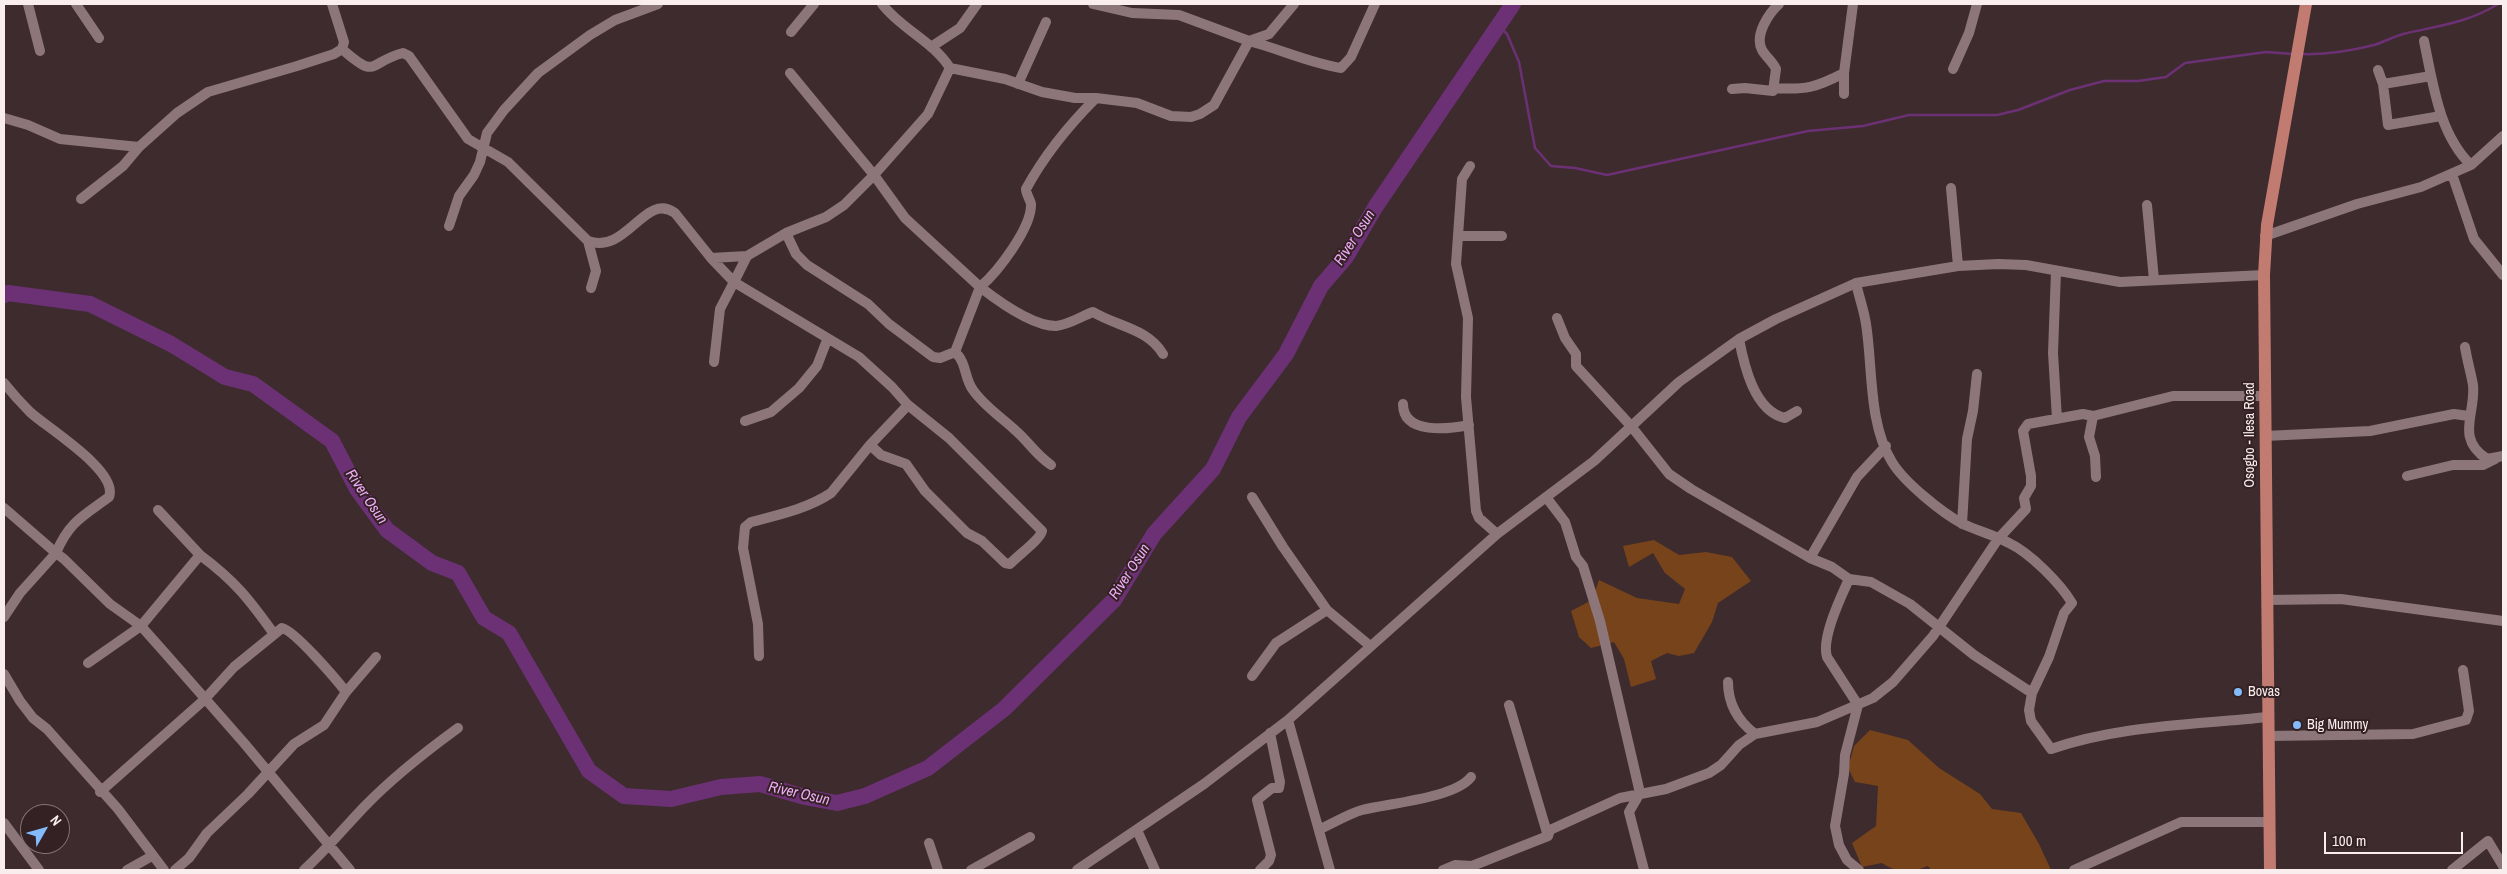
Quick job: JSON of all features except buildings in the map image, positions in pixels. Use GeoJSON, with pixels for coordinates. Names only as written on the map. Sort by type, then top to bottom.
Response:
{"type":"FeatureCollection","features":[{"type":"Feature","properties":{"kind":"main road","name":"Osogbo - Ilesa Road"},"geometry":{"type":"LineString","coordinates":[[2270,870],[2267,717],[2265,236],[2306,4]]}},
{"type":"Feature","properties":{"kind":"street"},"geometry":{"type":"LineString","coordinates":[[28,4],[40,52]]}},
{"type":"Feature","properties":{"kind":"street"},"geometry":{"type":"LineString","coordinates":[[76,4],[99,38]]}},
{"type":"Feature","properties":{"kind":"street"},"geometry":{"type":"LineString","coordinates":[[81,199],[123,166],[139,147],[177,113],[208,92],[306,63],[334,54],[342,49],[344,42],[332,4]]}},
{"type":"Feature","properties":{"kind":"street"},"geometry":{"type":"LineString","coordinates":[[449,226],[459,196],[474,175],[480,162],[482,147],[487,133],[494,122],[538,73],[604,26],[658,4]]}},
{"type":"Feature","properties":{"kind":"street"},"geometry":{"type":"LineString","coordinates":[[791,32],[814,4]]}},
{"type":"Feature","properties":{"kind":"street"},"geometry":{"type":"LineString","coordinates":[[882,4],[891,15],[942,57],[950,68],[1075,98],[1096,98],[1137,103],[1171,116],[1191,117],[1200,114],[1214,104],[1249,41],[1269,34],[1294,4]]}},
{"type":"Feature","properties":{"kind":"street"},"geometry":{"type":"LineString","coordinates":[[931,47],[960,28],[977,4]]}},
{"type":"Feature","properties":{"kind":"street"},"geometry":{"type":"LineString","coordinates":[[1093,4],[1132,14],[1179,16],[1249,41],[1278,48],[1305,60],[1341,68],[1351,57],[1375,4]]}},
{"type":"Feature","properties":{"kind":"street"},"geometry":{"type":"LineString","coordinates":[[1732,89],[1746,88],[1771,93],[1776,69],[1763,51],[1760,39],[1772,11],[1779,4]]}},
{"type":"Feature","properties":{"kind":"street"},"geometry":{"type":"LineString","coordinates":[[1844,94],[1844,73],[1853,4]]}},
{"type":"Feature","properties":{"kind":"street"},"geometry":{"type":"LineString","coordinates":[[1954,69],[1969,33],[1977,4]]}},
{"type":"Feature","properties":{"kind":"street"},"geometry":{"type":"LineString","coordinates":[[1018,84],[1046,22]]}},
{"type":"Feature","properties":{"kind":"street"},"geometry":{"type":"LineString","coordinates":[[2424,41],[2441,116],[2457,152],[2470,165]]}},
{"type":"Feature","properties":{"kind":"street"},"geometry":{"type":"LineString","coordinates":[[342,49],[359,64],[370,67],[378,66],[396,55],[404,53],[409,56],[468,139],[508,162],[588,241],[596,271],[591,288]]}},
{"type":"Feature","properties":{"kind":"street"},"geometry":{"type":"LineString","coordinates":[[711,258],[747,256],[786,233],[826,217],[836,210],[874,175],[928,114],[950,68]]}},
{"type":"Feature","properties":{"kind":"street"},"geometry":{"type":"LineString","coordinates":[[2378,70],[2383,84],[2388,125],[2441,116]]}},
{"type":"Feature","properties":{"kind":"street"},"geometry":{"type":"LineString","coordinates":[[790,73],[874,175],[905,218],[980,287],[998,301],[1025,316],[1057,326],[1093,312],[1108,321],[1150,337],[1164,354]]}},
{"type":"Feature","properties":{"kind":"street"},"geometry":{"type":"LineString","coordinates":[[1773,88],[1799,89],[1818,86],[1844,73]]}},
{"type":"Feature","properties":{"kind":"street"},"geometry":{"type":"LineString","coordinates":[[2383,84],[2431,76]]}},
{"type":"Feature","properties":{"kind":"street"},"geometry":{"type":"LineString","coordinates":[[786,233],[796,254],[807,265],[868,304],[889,324],[933,357],[940,358],[956,352],[980,287],[991,278],[1020,236],[1031,202],[1026,189],[1041,162],[1064,131],[1096,98]]}},
{"type":"Feature","properties":{"kind":"street"},"geometry":{"type":"LineString","coordinates":[[4,118],[28,125],[60,139],[139,147]]}},
{"type":"Feature","properties":{"kind":"street"},"geometry":{"type":"LineString","coordinates":[[2265,236],[2357,204],[2421,187],[2452,174],[2470,165],[2503,136]]}},
{"type":"Feature","properties":{"kind":"street"},"geometry":{"type":"LineString","coordinates":[[1470,166],[1462,179],[1456,264],[1468,318],[1466,397],[1476,511],[1479,518],[1497,534]]}},
{"type":"Feature","properties":{"kind":"street"},"geometry":{"type":"LineString","coordinates":[[2452,174],[2474,239],[2503,275]]}},
{"type":"Feature","properties":{"kind":"street"},"geometry":{"type":"LineString","coordinates":[[1951,188],[1958,266]]}},
{"type":"Feature","properties":{"kind":"street"},"geometry":{"type":"LineString","coordinates":[[2147,205],[2154,280]]}},
{"type":"Feature","properties":{"kind":"street"},"geometry":{"type":"LineString","coordinates":[[588,241],[603,244],[613,240],[660,206],[668,208],[675,213],[711,258],[734,282],[859,357],[892,386],[908,406],[934,424],[1033,520],[1042,531],[1040,536],[1010,564],[1005,563],[982,541],[967,533],[925,491],[906,464],[881,455],[870,445]]}},
{"type":"Feature","properties":{"kind":"street"},"geometry":{"type":"LineString","coordinates":[[1458,236],[1502,236]]}},
{"type":"Feature","properties":{"kind":"street"},"geometry":{"type":"LineString","coordinates":[[714,362],[720,309],[747,256]]}},
{"type":"Feature","properties":{"kind":"street"},"geometry":{"type":"LineString","coordinates":[[1077,870],[1204,784],[1288,720],[1369,645],[1497,534],[1594,461],[1679,382],[1739,339],[1776,319],[1856,284],[1958,266],[2026,265],[2120,282],[2264,275]]}},
{"type":"Feature","properties":{"kind":"street"},"geometry":{"type":"LineString","coordinates":[[2056,271],[2053,353],[2057,419]]}},
{"type":"Feature","properties":{"kind":"street"},"geometry":{"type":"LineString","coordinates":[[1856,284],[1866,323],[1875,409],[1891,460],[1904,479],[1962,524],[2009,543],[2035,562],[2066,593],[2072,603],[2064,613],[2049,657],[2032,693],[2029,710],[2031,721],[2051,749],[2069,743],[2135,729],[2267,717]]}},
{"type":"Feature","properties":{"kind":"street"},"geometry":{"type":"LineString","coordinates":[[1557,318],[1565,338],[1576,354],[1576,366],[1631,426],[1669,474],[1691,489],[1810,558],[1832,567],[1849,579],[1871,582],[1888,591],[1927,616],[1937,627],[1974,655],[2032,693]]}},
{"type":"Feature","properties":{"kind":"street"},"geometry":{"type":"LineString","coordinates":[[1739,339],[1747,375],[1753,389],[1765,404],[1781,418],[1785,418],[1797,411]]}},
{"type":"Feature","properties":{"kind":"street"},"geometry":{"type":"LineString","coordinates":[[745,421],[771,412],[798,388],[817,366],[828,340]]}},
{"type":"Feature","properties":{"kind":"street"},"geometry":{"type":"LineString","coordinates":[[2465,347],[2473,386],[2472,407],[2467,427],[2479,454],[2487,459],[2501,457]]}},
{"type":"Feature","properties":{"kind":"street"},"geometry":{"type":"LineString","coordinates":[[956,352],[961,358],[968,382],[978,396],[1016,430],[1036,455],[1051,465]]}},
{"type":"Feature","properties":{"kind":"street"},"geometry":{"type":"LineString","coordinates":[[1962,524],[1967,439],[1973,411],[1977,374]]}},
{"type":"Feature","properties":{"kind":"street"},"geometry":{"type":"LineString","coordinates":[[4,383],[31,413],[68,441],[109,484],[109,498],[88,509],[73,524],[61,540],[56,553],[20,593],[4,617]]}},
{"type":"Feature","properties":{"kind":"street"},"geometry":{"type":"LineString","coordinates":[[1443,870],[1455,865],[1472,868],[1548,836],[1550,830],[1620,798],[1666,789],[1709,773],[1721,765],[1739,745],[1755,734],[1816,722],[1873,698],[1893,682],[1933,636],[1937,627],[1998,539],[2026,509],[2024,498],[2031,486],[2024,427],[2028,424],[2083,414],[2093,416],[2173,396],[2265,396]]}},
{"type":"Feature","properties":{"kind":"street"},"geometry":{"type":"LineString","coordinates":[[1403,404],[1403,410],[1407,417],[1422,427],[1453,428],[1469,425]]}},
{"type":"Feature","properties":{"kind":"street"},"geometry":{"type":"LineString","coordinates":[[759,656],[758,624],[743,548],[745,527],[751,522],[797,509],[831,493],[870,445],[908,406]]}},
{"type":"Feature","properties":{"kind":"street"},"geometry":{"type":"LineString","coordinates":[[2265,436],[2370,431],[2454,414],[2469,416]]}},
{"type":"Feature","properties":{"kind":"street"},"geometry":{"type":"LineString","coordinates":[[2093,416],[2089,437],[2095,456],[2096,477]]}},
{"type":"Feature","properties":{"kind":"street"},"geometry":{"type":"LineString","coordinates":[[1810,558],[1857,477],[1886,446]]}},
{"type":"Feature","properties":{"kind":"street"},"geometry":{"type":"LineString","coordinates":[[2407,476],[2453,465],[2483,465],[2501,457]]}},
{"type":"Feature","properties":{"kind":"street"},"geometry":{"type":"LineString","coordinates":[[1252,497],[1283,547],[1327,610],[1369,645]]}},
{"type":"Feature","properties":{"kind":"street"},"geometry":{"type":"LineString","coordinates":[[1546,497],[1565,522],[1576,557],[1583,566],[1600,621],[1640,793],[1629,812],[1644,870]]}},
{"type":"Feature","properties":{"kind":"street"},"geometry":{"type":"LineString","coordinates":[[4,508],[64,558],[110,604],[140,626],[268,772],[350,870]]}},
{"type":"Feature","properties":{"kind":"street"},"geometry":{"type":"LineString","coordinates":[[158,510],[200,555],[226,574],[243,591],[274,634]]}},
{"type":"Feature","properties":{"kind":"street"},"geometry":{"type":"LineString","coordinates":[[2009,543],[2012,536],[2010,528]]}},
{"type":"Feature","properties":{"kind":"street"},"geometry":{"type":"LineString","coordinates":[[88,663],[140,626],[200,555]]}},
{"type":"Feature","properties":{"kind":"street"},"geometry":{"type":"LineString","coordinates":[[1849,579],[1838,604],[1825,649],[1827,657],[1858,705],[1845,755],[1844,774],[1835,826],[1839,845],[1847,860],[1859,870]]}},
{"type":"Feature","properties":{"kind":"street"},"geometry":{"type":"LineString","coordinates":[[2267,600],[2341,599],[2503,621]]}},
{"type":"Feature","properties":{"kind":"street"},"geometry":{"type":"LineString","coordinates":[[1252,676],[1276,643],[1327,610]]}},
{"type":"Feature","properties":{"kind":"street"},"geometry":{"type":"LineString","coordinates":[[100,792],[204,700],[234,667],[282,628],[287,629],[334,675],[346,692]]}},
{"type":"Feature","properties":{"kind":"street"},"geometry":{"type":"LineString","coordinates":[[175,870],[189,858],[207,833],[294,744],[324,725],[346,692],[376,657]]}},
{"type":"Feature","properties":{"kind":"street"},"geometry":{"type":"LineString","coordinates":[[2268,736],[2413,734],[2466,720],[2469,711],[2463,670]]}},
{"type":"Feature","properties":{"kind":"street"},"geometry":{"type":"LineString","coordinates":[[4,674],[33,718],[47,730],[100,792],[118,809],[164,870]]}},
{"type":"Feature","properties":{"kind":"street"},"geometry":{"type":"LineString","coordinates":[[1728,682],[1730,703],[1739,719],[1755,734]]}},
{"type":"Feature","properties":{"kind":"street"},"geometry":{"type":"LineString","coordinates":[[1509,705],[1548,836]]}},
{"type":"Feature","properties":{"kind":"street"},"geometry":{"type":"LineString","coordinates":[[1288,720],[1330,870]]}},
{"type":"Feature","properties":{"kind":"street"},"geometry":{"type":"LineString","coordinates":[[304,870],[330,846],[365,806],[403,770],[458,728]]}},
{"type":"Feature","properties":{"kind":"street"},"geometry":{"type":"LineString","coordinates":[[1260,870],[1269,861],[1270,855],[1257,800],[1272,788],[1279,788],[1280,782],[1270,734]]}},
{"type":"Feature","properties":{"kind":"street"},"geometry":{"type":"LineString","coordinates":[[1320,829],[1360,811],[1450,791],[1465,785],[1471,777]]}},
{"type":"Feature","properties":{"kind":"street"},"geometry":{"type":"LineString","coordinates":[[2077,869],[2181,822],[2268,822]]}},
{"type":"Feature","properties":{"kind":"street"},"geometry":{"type":"LineString","coordinates":[[4,823],[39,870]]}},
{"type":"Feature","properties":{"kind":"street"},"geometry":{"type":"LineString","coordinates":[[1137,830],[1155,870]]}},
{"type":"Feature","properties":{"kind":"street"},"geometry":{"type":"LineString","coordinates":[[971,870],[1030,837]]}},
{"type":"Feature","properties":{"kind":"street"},"geometry":{"type":"LineString","coordinates":[[2452,870],[2488,842],[2503,866]]}},
{"type":"Feature","properties":{"kind":"street"},"geometry":{"type":"LineString","coordinates":[[929,843],[938,870]]}},
{"type":"Feature","properties":{"kind":"street"},"geometry":{"type":"LineString","coordinates":[[127,870],[152,856]]}},
{"type":"Feature","properties":{"kind":"shaded area"},"geometry":{"type":"Polygon","coordinates":[[[1654,540],[1679,555],[1706,552],[1732,557],[1751,581],[1718,603],[1712,622],[1694,653],[1679,656],[1667,653],[1651,661],[1656,679],[1631,687],[1624,659],[1614,642],[1591,648],[1579,637],[1571,611],[1592,600],[1599,580],[1637,598],[1679,604],[1685,589],[1665,573],[1653,553],[1629,567],[1623,546],[1654,540]]]}},
{"type":"Feature","properties":{"kind":"shaded area"},"geometry":{"type":"Polygon","coordinates":[[[1870,730],[1908,740],[1939,768],[1980,794],[1992,809],[2021,813],[2051,870],[1931,870],[1928,866],[1904,871],[1893,869],[1882,863],[1862,867],[1852,843],[1876,826],[1878,786],[1855,782],[1848,768],[1854,746],[1870,730]]]}},
{"type":"Feature","properties":{"kind":"waterway","name":"River Osun"},"geometry":{"type":"LineString","coordinates":[[4,295],[8,293],[90,304],[171,344],[225,377],[253,384],[332,441],[357,489],[387,530],[432,563],[458,573],[484,618],[509,633],[589,771],[624,796],[671,799],[721,787],[760,784],[805,797],[837,803],[865,796],[928,768],[1004,709],[1114,600],[1154,534],[1213,469],[1239,417],[1286,354],[1321,286],[1346,257],[1376,206],[1513,4]]}},
{"type":"Feature","properties":{"kind":"waterway"},"geometry":{"type":"LineString","coordinates":[[2301,54],[2338,52],[2374,45],[2403,34],[2464,20],[2498,4]]}},
{"type":"Feature","properties":{"kind":"waterway"},"geometry":{"type":"LineString","coordinates":[[1498,25],[1507,34],[1519,62],[1535,148],[1551,166],[1575,168],[1607,175],[1808,131],[1863,126],[1909,115],[1997,115],[2018,110],[2070,90],[2104,81],[2138,81],[2166,77],[2185,63],[2266,52],[2293,54]]}},
{"type":"Feature","properties":{"kind":"place","name":"Bovas"},"geometry":{"type":"Point","coordinates":[2238,692]}},
{"type":"Feature","properties":{"kind":"place","name":"Big Mummy"},"geometry":{"type":"Point","coordinates":[2297,725]}}]}
